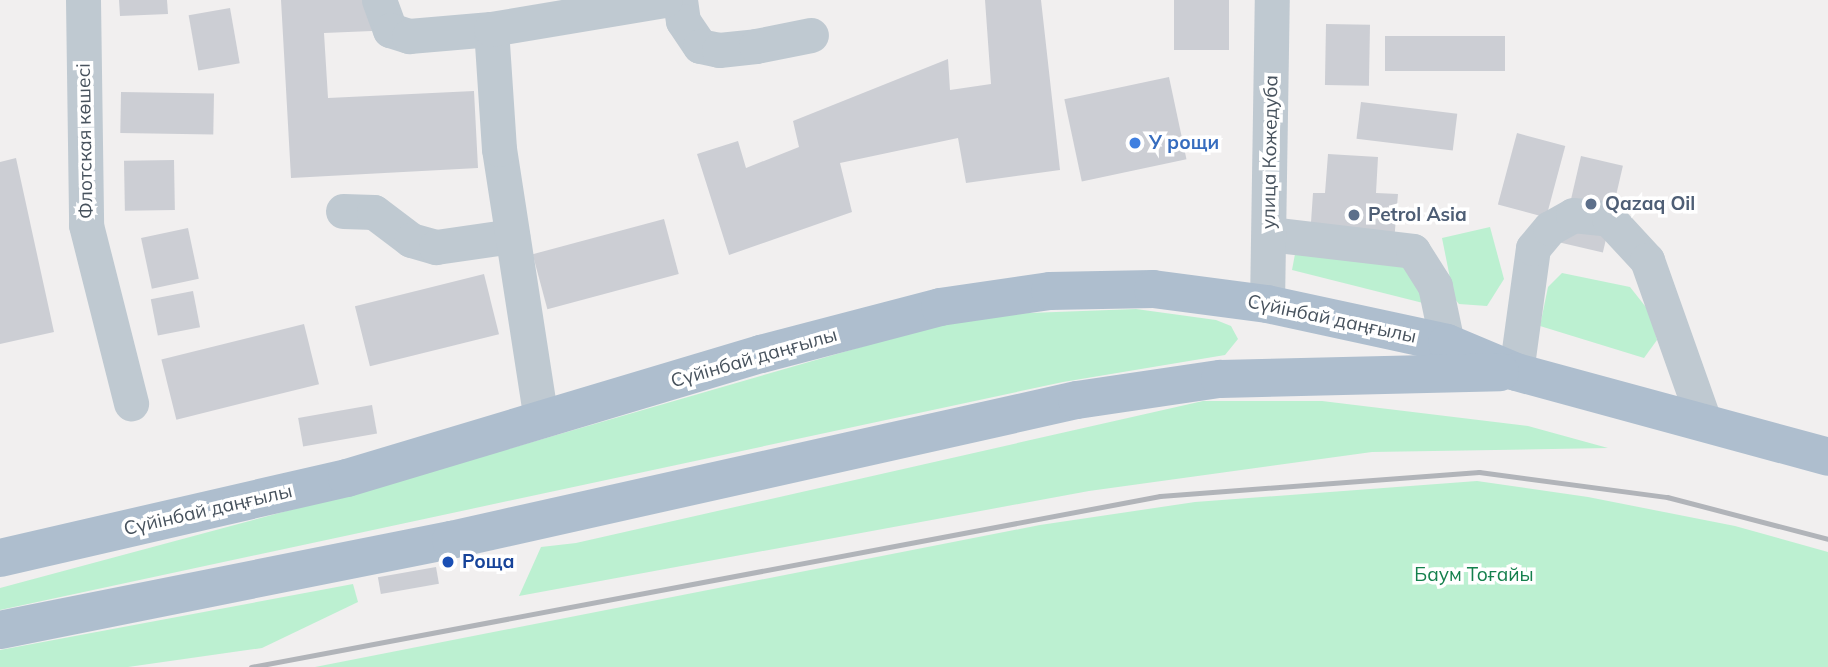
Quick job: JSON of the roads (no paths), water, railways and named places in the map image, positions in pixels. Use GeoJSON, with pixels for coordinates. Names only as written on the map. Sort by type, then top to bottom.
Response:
{"type":"FeatureCollection","features":[{"type":"Feature","properties":{"kind":"main road","name":"Сүйінбай даңғылы"},"geometry":{"type":"LineString","coordinates":[[0,558],[347,478],[940,307],[1050,291],[1153,289],[1267,304],[1447,343],[1516,372],[1704,421],[1828,457]]}},
{"type":"Feature","properties":{"kind":"main road","name":"Сүйінбай даңғылы"},"geometry":{"type":"LineString","coordinates":[[0,630],[451,540],[1077,400],[1220,379],[1516,372]]}},
{"type":"Feature","properties":{"kind":"street","name":"Флотская көшесі"},"geometry":{"type":"LineString","coordinates":[[83,0],[86,225],[131,403]]}},
{"type":"Feature","properties":{"kind":"street"},"geometry":{"type":"LineString","coordinates":[[379,0],[390,30],[409,36],[491,29],[665,0]]}},
{"type":"Feature","properties":{"kind":"street"},"geometry":{"type":"LineString","coordinates":[[680,0],[683,22],[700,46],[719,50],[811,35]]}},
{"type":"Feature","properties":{"kind":"street","name":"улица Кожедуба"},"geometry":{"type":"LineString","coordinates":[[1267,304],[1272,0]]}},
{"type":"Feature","properties":{"kind":"street"},"geometry":{"type":"LineString","coordinates":[[491,29],[499,149],[541,420]]}},
{"type":"Feature","properties":{"kind":"street"},"geometry":{"type":"LineString","coordinates":[[343,211],[374,212],[411,240],[436,247],[512,236]]}},
{"type":"Feature","properties":{"kind":"street"},"geometry":{"type":"LineString","coordinates":[[1516,372],[1533,248],[1550,228],[1573,215],[1609,219],[1647,260],[1704,421]]}},
{"type":"Feature","properties":{"kind":"street"},"geometry":{"type":"LineString","coordinates":[[1269,234],[1413,251],[1435,286],[1447,343]]}},
{"type":"Feature","properties":{"kind":"railway"},"geometry":{"type":"LineString","coordinates":[[251,667],[1160,496],[1479,472],[1667,497],[1828,539]]}},
{"type":"Feature","properties":{"kind":"place","name":"У рощи"},"geometry":{"type":"Point","coordinates":[1135,143]}},
{"type":"Feature","properties":{"kind":"place","name":"Qazaq Oil"},"geometry":{"type":"Point","coordinates":[1591,204]}},
{"type":"Feature","properties":{"kind":"place","name":"Petrol Asia"},"geometry":{"type":"Point","coordinates":[1354,215]}},
{"type":"Feature","properties":{"kind":"place","name":"Роща"},"geometry":{"type":"Point","coordinates":[448,562]}},
{"type":"Feature","properties":{"kind":"park label","name":"Баум Тоғайы"},"geometry":{"type":"Point","coordinates":[1474,575]}}]}
